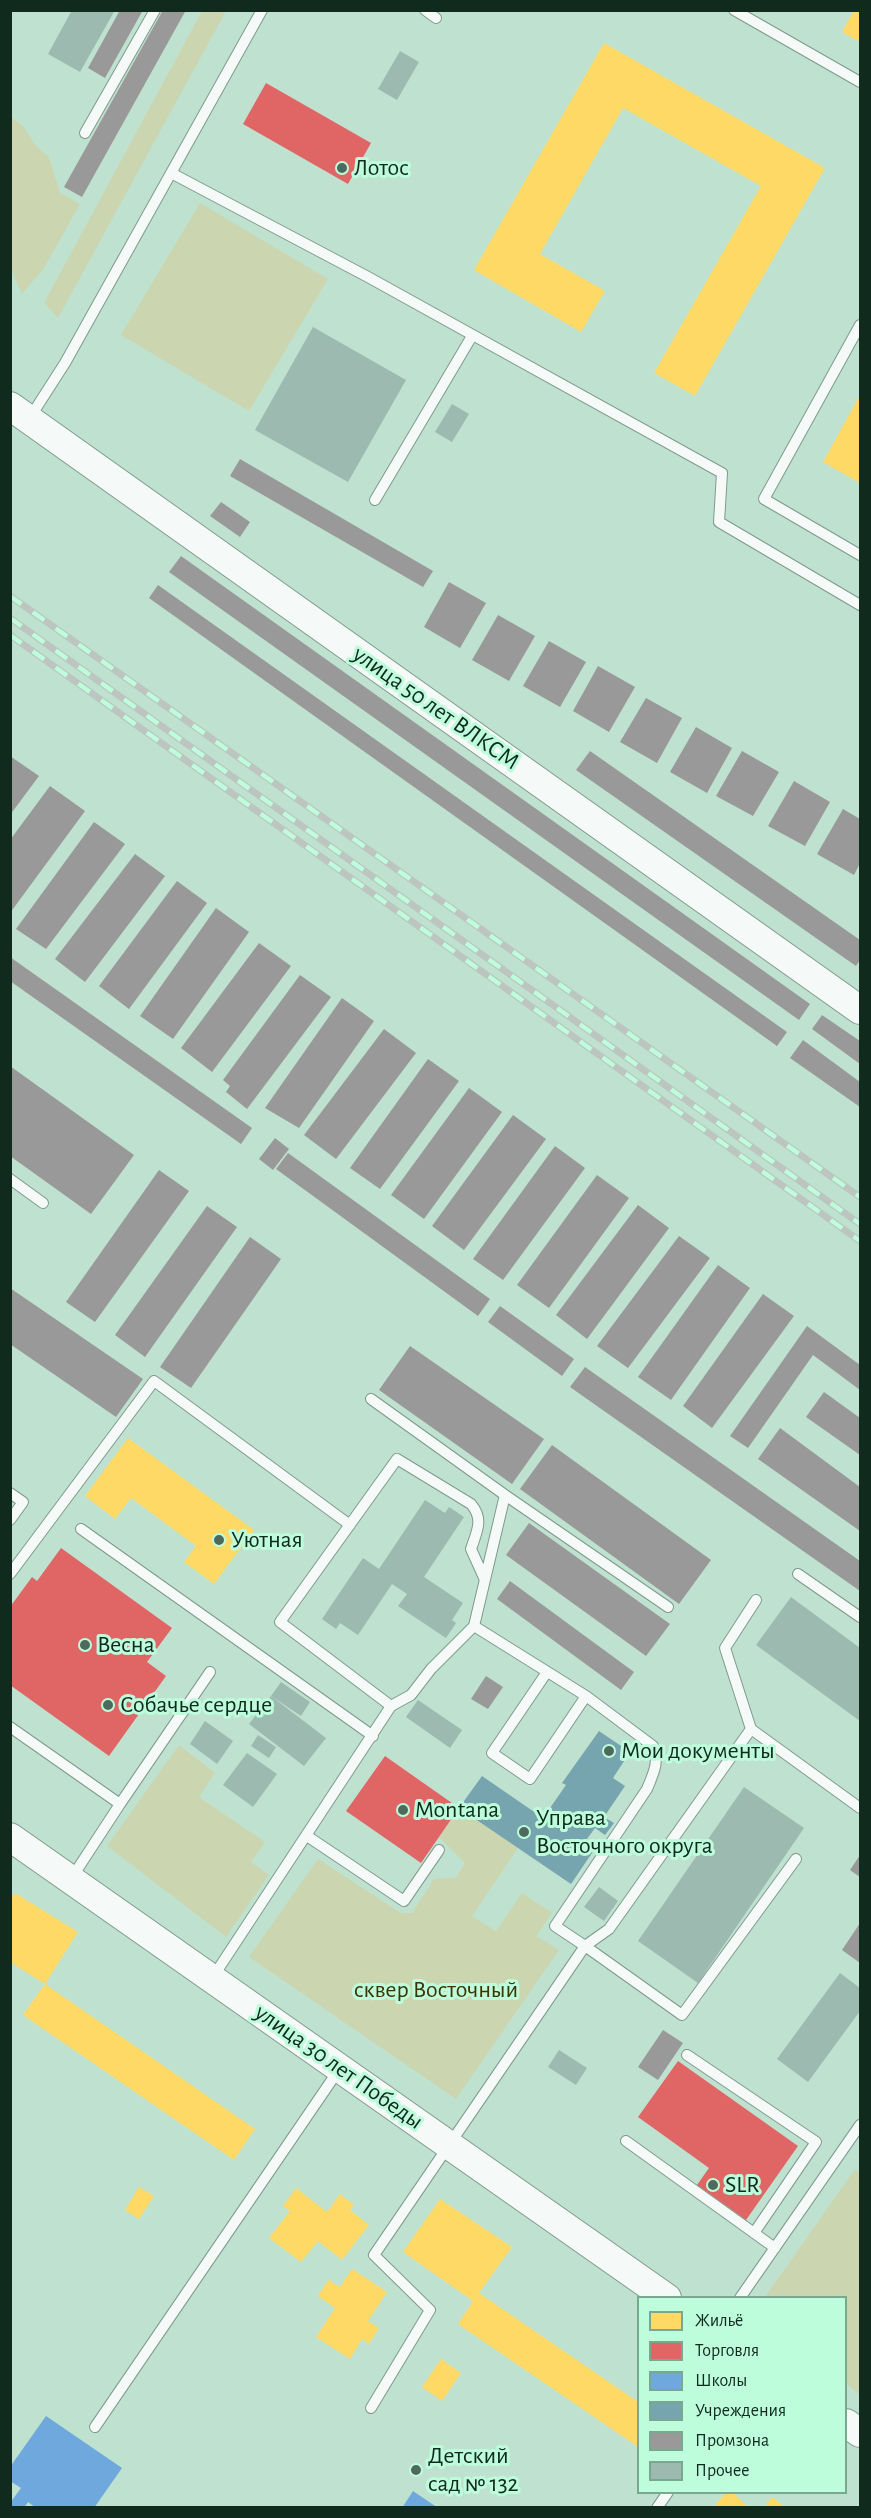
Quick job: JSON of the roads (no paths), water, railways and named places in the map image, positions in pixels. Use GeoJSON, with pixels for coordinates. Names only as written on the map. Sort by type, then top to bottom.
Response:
{"type":"FeatureCollection","features":[{"type":"Feature","properties":{"kind":"street","name":"улица 50 лет ВЛКСМ"},"geometry":{"type":"LineString","coordinates":[[20,413],[861,1010]]}},
{"type":"Feature","properties":{"kind":"street","name":"улица 30 лет Победы"},"geometry":{"type":"LineString","coordinates":[[10,1837],[664,2296]]}},
{"type":"Feature","properties":{"kind":"street"},"geometry":{"type":"LineString","coordinates":[[847,2424],[861,2433]]}},
{"type":"Feature","properties":{"kind":"lane"},"geometry":{"type":"LineString","coordinates":[[85,133],[155,10]]}},
{"type":"Feature","properties":{"kind":"lane"},"geometry":{"type":"LineString","coordinates":[[20,413],[65,363],[173,174],[262,10]]}},
{"type":"Feature","properties":{"kind":"lane"},"geometry":{"type":"LineString","coordinates":[[425,10],[436,18]]}},
{"type":"Feature","properties":{"kind":"lane"},"geometry":{"type":"LineString","coordinates":[[734,10],[861,82]]}},
{"type":"Feature","properties":{"kind":"lane"},"geometry":{"type":"LineString","coordinates":[[173,174],[368,277],[722,473],[719,522],[861,605]]}},
{"type":"Feature","properties":{"kind":"lane"},"geometry":{"type":"LineString","coordinates":[[861,325],[764,499],[861,555]]}},
{"type":"Feature","properties":{"kind":"lane"},"geometry":{"type":"LineString","coordinates":[[375,500],[472,336]]}},
{"type":"Feature","properties":{"kind":"lane"},"geometry":{"type":"LineString","coordinates":[[10,1179],[43,1203]]}},
{"type":"Feature","properties":{"kind":"lane"},"geometry":{"type":"LineString","coordinates":[[10,1574],[154,1381],[350,1525]]}},
{"type":"Feature","properties":{"kind":"lane"},"geometry":{"type":"LineString","coordinates":[[371,1399],[668,1607]]}},
{"type":"Feature","properties":{"kind":"lane"},"geometry":{"type":"LineString","coordinates":[[391,1706],[280,1622],[398,1459],[471,1504],[479,1513],[480,1522],[471,1549],[485,1580]]}},
{"type":"Feature","properties":{"kind":"lane"},"geometry":{"type":"LineString","coordinates":[[10,1493],[23,1502],[10,1520]]}},
{"type":"Feature","properties":{"kind":"lane"},"geometry":{"type":"LineString","coordinates":[[212,1978],[391,1706],[411,1695],[431,1669],[474,1626],[505,1495]]}},
{"type":"Feature","properties":{"kind":"lane"},"geometry":{"type":"LineString","coordinates":[[81,1529],[373,1736]]}},
{"type":"Feature","properties":{"kind":"lane"},"geometry":{"type":"LineString","coordinates":[[798,1574],[861,1617]]}},
{"type":"Feature","properties":{"kind":"lane"},"geometry":{"type":"LineString","coordinates":[[756,1600],[725,1648],[751,1729],[861,1808]]}},
{"type":"Feature","properties":{"kind":"lane"},"geometry":{"type":"LineString","coordinates":[[474,1626],[586,1696],[644,1738],[653,1746],[656,1754],[656,1766],[647,1790],[555,1926],[682,2015],[796,1859]]}},
{"type":"Feature","properties":{"kind":"lane"},"geometry":{"type":"LineString","coordinates":[[71,1879],[210,1672]]}},
{"type":"Feature","properties":{"kind":"lane"},"geometry":{"type":"LineString","coordinates":[[547,1672],[492,1753],[530,1779],[586,1696]]}},
{"type":"Feature","properties":{"kind":"lane"},"geometry":{"type":"LineString","coordinates":[[10,1727],[120,1804]]}},
{"type":"Feature","properties":{"kind":"lane"},"geometry":{"type":"LineString","coordinates":[[371,2408],[430,2310],[374,2255],[585,1946],[609,1929],[751,1729]]}},
{"type":"Feature","properties":{"kind":"lane"},"geometry":{"type":"LineString","coordinates":[[307,1836],[404,1902],[439,1850]]}},
{"type":"Feature","properties":{"kind":"lane"},"geometry":{"type":"LineString","coordinates":[[687,2055],[816,2142],[754,2233]]}},
{"type":"Feature","properties":{"kind":"lane"},"geometry":{"type":"LineString","coordinates":[[95,2427],[340,2068]]}},
{"type":"Feature","properties":{"kind":"lane"},"geometry":{"type":"LineString","coordinates":[[741,2296],[861,2125]]}},
{"type":"Feature","properties":{"kind":"lane"},"geometry":{"type":"LineString","coordinates":[[626,2141],[775,2248]]}},
{"type":"Feature","properties":{"kind":"lane"},"geometry":{"type":"LineString","coordinates":[[657,2508],[667,2494]]}},
{"type":"Feature","properties":{"kind":"railway"},"geometry":{"type":"LineString","coordinates":[[10,596],[860,1197]]}},
{"type":"Feature","properties":{"kind":"railway"},"geometry":{"type":"LineString","coordinates":[[10,618],[860,1224]]}},
{"type":"Feature","properties":{"kind":"railway"},"geometry":{"type":"LineString","coordinates":[[10,635],[860,1241]]}},
{"type":"Feature","properties":{"kind":"place","name":"Лотос"},"geometry":{"type":"Point","coordinates":[342,168]}},
{"type":"Feature","properties":{"kind":"place","name":"Уютная"},"geometry":{"type":"Point","coordinates":[219,1540]}},
{"type":"Feature","properties":{"kind":"place","name":"Весна"},"geometry":{"type":"Point","coordinates":[85,1645]}},
{"type":"Feature","properties":{"kind":"place","name":"Собачье сердце"},"geometry":{"type":"Point","coordinates":[108,1705]}},
{"type":"Feature","properties":{"kind":"place","name":"Мои документы"},"geometry":{"type":"Point","coordinates":[609,1751]}},
{"type":"Feature","properties":{"kind":"place","name":"Montana"},"geometry":{"type":"Point","coordinates":[403,1810]}},
{"type":"Feature","properties":{"kind":"place","name":"Управа Восточного округа"},"geometry":{"type":"Point","coordinates":[524,1832]}},
{"type":"Feature","properties":{"kind":"place","name":"SLR"},"geometry":{"type":"Point","coordinates":[713,2185]}},
{"type":"Feature","properties":{"kind":"place","name":"Детский сад № 132"},"geometry":{"type":"Point","coordinates":[416,2470]}},
{"type":"Feature","properties":{"kind":"park label","name":"сквер Восточный"},"geometry":{"type":"Point","coordinates":[436,1990]}}]}
